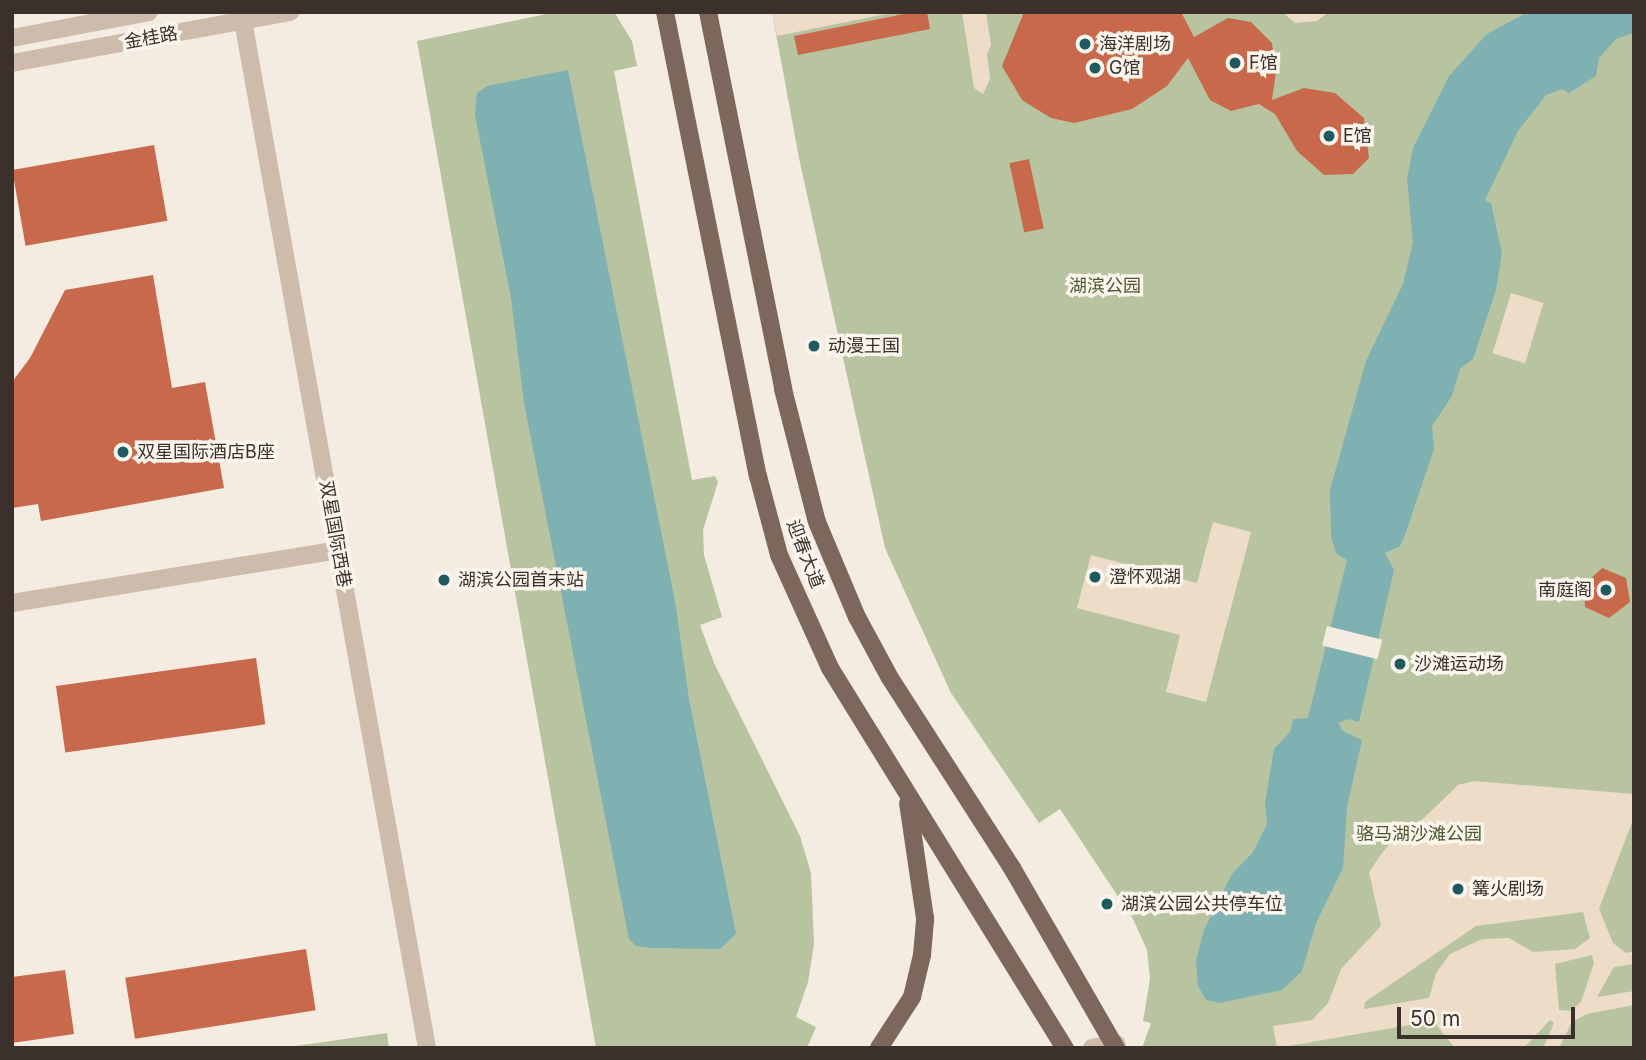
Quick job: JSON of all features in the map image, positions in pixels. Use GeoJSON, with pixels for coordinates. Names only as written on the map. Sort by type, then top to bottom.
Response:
{"type":"FeatureCollection","features":[{"type":"Feature","properties":{"kind":"main road","name":"迎春大道"},"geometry":{"type":"LineString","coordinates":[[665,12],[758,476],[779,555],[830,668],[1065,1048]]}},
{"type":"Feature","properties":{"kind":"main road","name":"迎春大道"},"geometry":{"type":"LineString","coordinates":[[708,12],[783,389],[817,522],[857,617],[890,678],[1012,868],[1117,1046]]}},
{"type":"Feature","properties":{"kind":"main road"},"geometry":{"type":"LineString","coordinates":[[879,1048],[912,997],[922,955],[925,918],[907,796]]}},
{"type":"Feature","properties":{"kind":"street","name":"金桂路"},"geometry":{"type":"LineString","coordinates":[[12,38],[149,12]]}},
{"type":"Feature","properties":{"kind":"street","name":"金桂路"},"geometry":{"type":"LineString","coordinates":[[12,63],[290,12]]}},
{"type":"Feature","properties":{"kind":"street","name":"双星国际西巷"},"geometry":{"type":"LineString","coordinates":[[243,21],[426,1048]]}},
{"type":"Feature","properties":{"kind":"street"},"geometry":{"type":"LineString","coordinates":[[12,603],[338,551]]}},
{"type":"Feature","properties":{"kind":"street"},"geometry":{"type":"LineString","coordinates":[[1092,1048],[1117,1046]]}},
{"type":"Feature","properties":{"kind":"green space"},"geometry":{"type":"Polygon","coordinates":[[[556,12],[614,12],[632,41],[637,66],[614,71],[692,480],[715,476],[718,482],[703,530],[704,555],[722,617],[700,625],[714,663],[800,836],[811,873],[814,944],[808,982],[796,1017],[816,1027],[807,1048],[596,1048],[417,41],[556,12]]]}},
{"type":"Feature","properties":{"kind":"green space"},"geometry":{"type":"Polygon","coordinates":[[[772,12],[1634,12],[1634,1048],[1142,1048],[1151,1023],[1143,1021],[1150,979],[1147,950],[1133,919],[1060,809],[1039,823],[951,693],[885,548],[799,158],[772,12]]]}},
{"type":"Feature","properties":{"kind":"green space"},"geometry":{"type":"Polygon","coordinates":[[[387,1033],[389,1048],[281,1048],[387,1033]]]}},
{"type":"Feature","properties":{"kind":"shaded area"},"geometry":{"type":"Polygon","coordinates":[[[772,12],[896,12],[777,36],[772,12]]]}},
{"type":"Feature","properties":{"kind":"shaded area"},"geometry":{"type":"Polygon","coordinates":[[[962,12],[986,12],[991,45],[987,54],[990,79],[983,94],[974,88],[962,12]]]}},
{"type":"Feature","properties":{"kind":"shaded area"},"geometry":{"type":"Polygon","coordinates":[[[1282,12],[1329,12],[1317,21],[1295,23],[1282,12]]]}},
{"type":"Feature","properties":{"kind":"shaded area"},"geometry":{"type":"Polygon","coordinates":[[[1511,293],[1544,303],[1525,363],[1493,353],[1511,293]]]}},
{"type":"Feature","properties":{"kind":"shaded area"},"geometry":{"type":"Polygon","coordinates":[[[1213,522],[1251,532],[1206,702],[1166,692],[1180,635],[1077,608],[1091,555],[1197,583],[1213,522]]]}},
{"type":"Feature","properties":{"kind":"shaded area"},"geometry":{"type":"Polygon","coordinates":[[[1474,781],[1634,794],[1634,817],[1599,909],[1613,943],[1626,953],[1634,951],[1634,964],[1614,967],[1597,997],[1634,991],[1634,1005],[1587,1014],[1572,1022],[1559,1048],[1543,1048],[1554,1023],[1550,1020],[1524,1048],[1455,1048],[1433,1021],[1277,1048],[1273,1026],[1312,1020],[1328,1003],[1341,969],[1381,926],[1369,872],[1382,853],[1398,834],[1424,818],[1458,785],[1474,781]],[[1583,912],[1476,926],[1365,1002],[1364,1009],[1429,998],[1436,973],[1450,954],[1482,939],[1509,938],[1533,952],[1575,949],[1590,938],[1583,912]],[[1592,955],[1555,964],[1559,1010],[1570,1011],[1581,1002],[1594,963],[1592,955]]]}},
{"type":"Feature","properties":{"kind":"water"},"geometry":{"type":"Polygon","coordinates":[[[1528,12],[1634,12],[1634,33],[1616,39],[1599,58],[1596,76],[1569,93],[1562,89],[1546,95],[1518,131],[1485,200],[1491,203],[1502,253],[1496,290],[1473,359],[1460,369],[1452,396],[1432,426],[1434,449],[1406,532],[1400,546],[1385,553],[1394,570],[1359,722],[1349,719],[1338,723],[1343,731],[1362,740],[1347,807],[1343,868],[1316,923],[1302,971],[1282,990],[1219,1003],[1206,1000],[1198,986],[1196,960],[1204,930],[1232,874],[1253,852],[1267,824],[1265,804],[1274,749],[1290,732],[1293,719],[1308,718],[1347,560],[1336,553],[1331,536],[1330,490],[1366,361],[1403,284],[1413,242],[1407,179],[1413,148],[1449,76],[1487,34],[1528,12]]]}},
{"type":"Feature","properties":{"kind":"water"},"geometry":{"type":"Polygon","coordinates":[[[568,70],[675,601],[689,699],[736,934],[720,949],[653,948],[636,946],[629,939],[524,403],[511,298],[475,115],[477,93],[487,86],[568,70]]]}},
{"type":"Feature","properties":{"kind":"pier"},"geometry":{"type":"Polygon","coordinates":[[[1327,626],[1382,640],[1377,659],[1322,645],[1327,626]]]}},
{"type":"Feature","properties":{"kind":"building"},"geometry":{"type":"Polygon","coordinates":[[[914,12],[927,12],[930,29],[798,55],[794,36],[914,12]]]}},
{"type":"Feature","properties":{"kind":"building"},"geometry":{"type":"Polygon","coordinates":[[[1024,12],[1181,12],[1194,37],[1228,18],[1251,22],[1272,43],[1276,72],[1272,100],[1304,88],[1335,93],[1364,118],[1369,158],[1353,174],[1324,175],[1297,151],[1275,114],[1259,104],[1231,111],[1210,100],[1188,58],[1167,86],[1132,109],[1074,123],[1051,118],[1022,100],[1002,66],[1024,12]]]}},
{"type":"Feature","properties":{"kind":"building"},"geometry":{"type":"Polygon","coordinates":[[[154,145],[167,221],[26,246],[12,170],[154,145]]]}},
{"type":"Feature","properties":{"kind":"building"},"geometry":{"type":"Polygon","coordinates":[[[1029,159],[1044,228],[1024,233],[1009,163],[1029,159]]]}},
{"type":"Feature","properties":{"kind":"building"},"geometry":{"type":"Polygon","coordinates":[[[153,275],[172,388],[205,382],[224,488],[41,521],[38,504],[12,508],[12,382],[30,358],[65,290],[153,275]]]}},
{"type":"Feature","properties":{"kind":"building"},"geometry":{"type":"Polygon","coordinates":[[[1602,568],[1626,578],[1630,602],[1609,618],[1585,607],[1584,585],[1602,568]]]}},
{"type":"Feature","properties":{"kind":"building"},"geometry":{"type":"Polygon","coordinates":[[[256,658],[265,724],[65,752],[56,686],[256,658]]]}},
{"type":"Feature","properties":{"kind":"building"},"geometry":{"type":"Polygon","coordinates":[[[306,949],[316,1010],[135,1039],[125,978],[306,949]]]}},
{"type":"Feature","properties":{"kind":"building"},"geometry":{"type":"Polygon","coordinates":[[[65,970],[74,1034],[12,1043],[12,977],[65,970]]]}},
{"type":"Feature","properties":{"kind":"place","name":"海洋剧场"},"geometry":{"type":"Point","coordinates":[1085,44]}},
{"type":"Feature","properties":{"kind":"place","name":"F馆"},"geometry":{"type":"Point","coordinates":[1235,63]}},
{"type":"Feature","properties":{"kind":"place","name":"G馆"},"geometry":{"type":"Point","coordinates":[1095,68]}},
{"type":"Feature","properties":{"kind":"place","name":"E馆"},"geometry":{"type":"Point","coordinates":[1329,136]}},
{"type":"Feature","properties":{"kind":"place","name":"动漫王国"},"geometry":{"type":"Point","coordinates":[814,346]}},
{"type":"Feature","properties":{"kind":"place","name":"双星国际酒店B座"},"geometry":{"type":"Point","coordinates":[123,452]}},
{"type":"Feature","properties":{"kind":"place","name":"澄怀观湖"},"geometry":{"type":"Point","coordinates":[1095,577]}},
{"type":"Feature","properties":{"kind":"place","name":"湖滨公园首末站"},"geometry":{"type":"Point","coordinates":[444,580]}},
{"type":"Feature","properties":{"kind":"place","name":"南庭阁"},"geometry":{"type":"Point","coordinates":[1606,590]}},
{"type":"Feature","properties":{"kind":"place","name":"沙滩运动场"},"geometry":{"type":"Point","coordinates":[1400,664]}},
{"type":"Feature","properties":{"kind":"place","name":"篝火剧场"},"geometry":{"type":"Point","coordinates":[1458,889]}},
{"type":"Feature","properties":{"kind":"place","name":"湖滨公园公共停车位"},"geometry":{"type":"Point","coordinates":[1107,904]}},
{"type":"Feature","properties":{"kind":"park label","name":"湖滨公园"},"geometry":{"type":"Point","coordinates":[1105,286]}},
{"type":"Feature","properties":{"kind":"park label","name":"骆马湖沙滩公园"},"geometry":{"type":"Point","coordinates":[1419,834]}}]}
